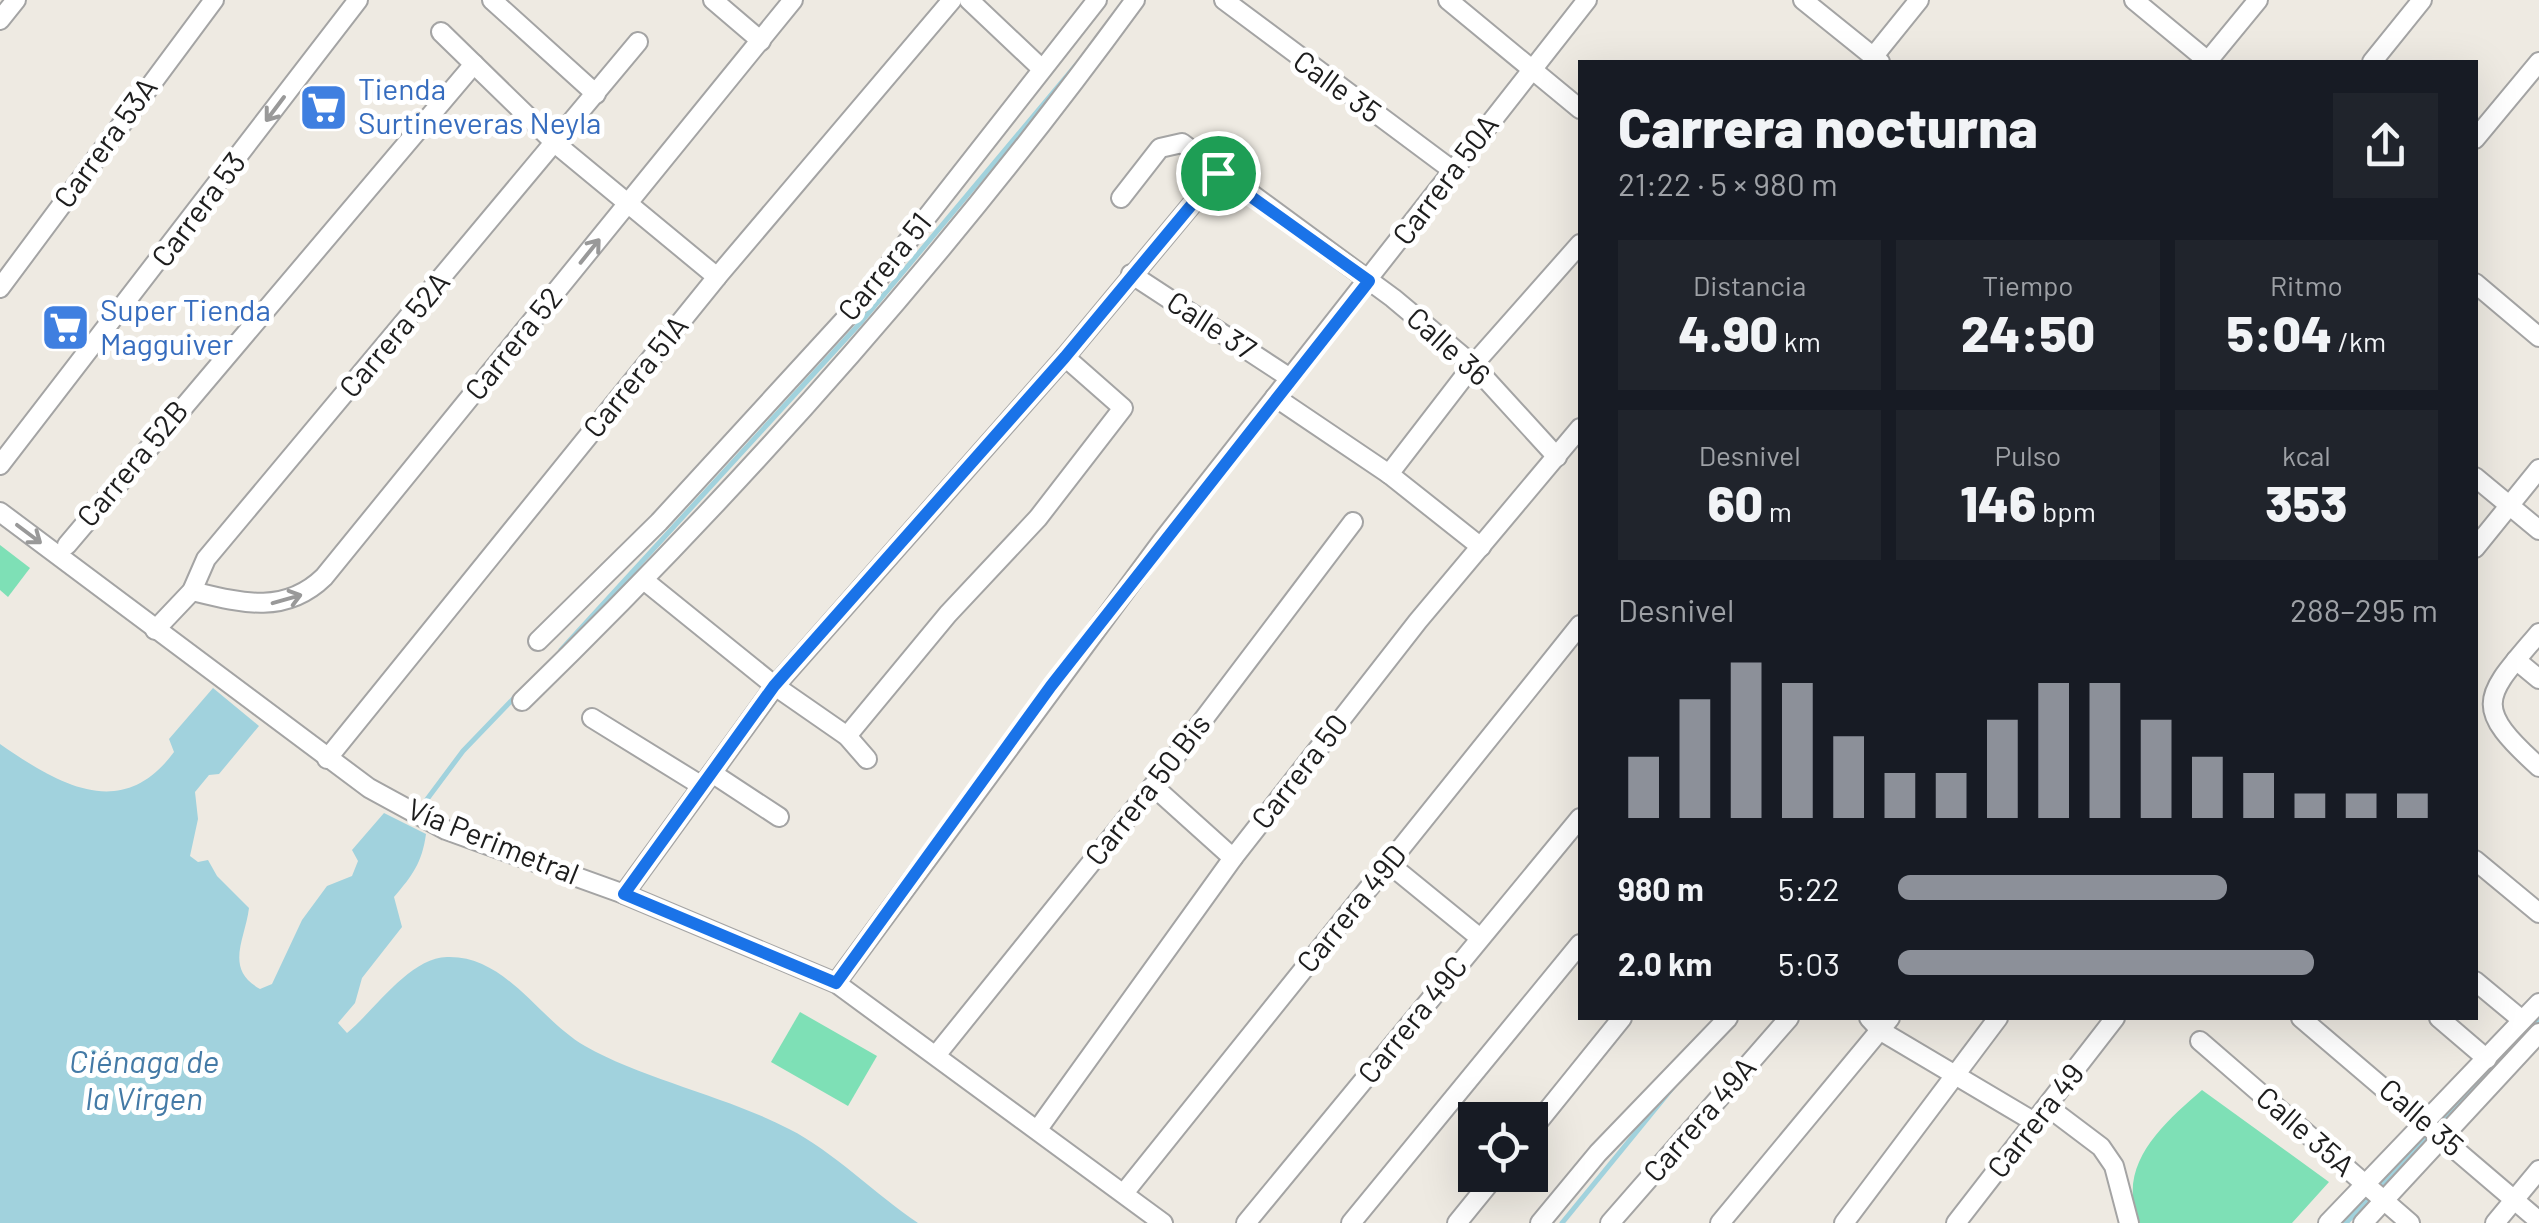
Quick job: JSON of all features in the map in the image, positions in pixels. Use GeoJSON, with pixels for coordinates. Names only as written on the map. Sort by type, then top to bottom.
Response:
{"type":"FeatureCollection","features":[{"type":"Feature","properties":{"kind":"street"},"geometry":{"type":"LineString","coordinates":[[0,20],[16,0]]}},
{"type":"Feature","properties":{"kind":"street","name":"Carrera 53A"},"geometry":{"type":"LineString","coordinates":[[0,288],[214,0]]}},
{"type":"Feature","properties":{"kind":"street","name":"Carrera 53"},"geometry":{"type":"LineString","coordinates":[[0,465],[358,0]]}},
{"type":"Feature","properties":{"kind":"street"},"geometry":{"type":"LineString","coordinates":[[492,0],[596,94]]}},
{"type":"Feature","properties":{"kind":"street"},"geometry":{"type":"LineString","coordinates":[[713,0],[761,40]]}},
{"type":"Feature","properties":{"kind":"street","name":"Carrera 52"},"geometry":{"type":"LineString","coordinates":[[192,591],[264,604],[296,600],[309,591],[793,0]]}},
{"type":"Feature","properties":{"kind":"street","name":"Carrera 51A"},"geometry":{"type":"LineString","coordinates":[[327,759],[717,277],[952,0]]}},
{"type":"Feature","properties":{"kind":"street"},"geometry":{"type":"LineString","coordinates":[[969,0],[1042,68]]}},
{"type":"Feature","properties":{"kind":"street","name":"Carrera 51"},"geometry":{"type":"LineString","coordinates":[[538,640],[660,522],[856,306],[1096,0]]}},
{"type":"Feature","properties":{"kind":"street"},"geometry":{"type":"LineString","coordinates":[[522,700],[645,581],[902,299],[1134,0]]}},
{"type":"Feature","properties":{"kind":"street","name":"Calle 35"},"geometry":{"type":"LineString","coordinates":[[1224,0],[1452,170]]}},
{"type":"Feature","properties":{"kind":"street"},"geometry":{"type":"LineString","coordinates":[[1448,0],[1578,107]]}},
{"type":"Feature","properties":{"kind":"street","name":"Carrera 50A"},"geometry":{"type":"LineString","coordinates":[[836,983],[1051,686],[1587,0]]}},
{"type":"Feature","properties":{"kind":"street"},"geometry":{"type":"LineString","coordinates":[[1803,0],[1877,60],[1919,0]]}},
{"type":"Feature","properties":{"kind":"street"},"geometry":{"type":"LineString","coordinates":[[2134,0],[2206,60]]}},
{"type":"Feature","properties":{"kind":"street"},"geometry":{"type":"LineString","coordinates":[[2210,60],[2258,0]]}},
{"type":"Feature","properties":{"kind":"street"},"geometry":{"type":"LineString","coordinates":[[2374,60],[2422,0]]}},
{"type":"Feature","properties":{"kind":"street"},"geometry":{"type":"LineString","coordinates":[[441,32],[556,144],[717,277]]}},
{"type":"Feature","properties":{"kind":"street","name":"Carrera 52A"},"geometry":{"type":"LineString","coordinates":[[155,630],[192,591],[206,558],[638,42]]}},
{"type":"Feature","properties":{"kind":"street"},"geometry":{"type":"LineString","coordinates":[[2478,135],[2539,62]]}},
{"type":"Feature","properties":{"kind":"street","name":"Carrera 52B"},"geometry":{"type":"LineString","coordinates":[[62,551],[474,64]]}},
{"type":"Feature","properties":{"kind":"street","name":"Calle 36"},"geometry":{"type":"LineString","coordinates":[[1120,198],[1160,148],[1182,143],[1369,281],[1473,365],[1556,457]]}},
{"type":"Feature","properties":{"kind":"street"},"geometry":{"type":"LineString","coordinates":[[624,894],[774,686],[1065,357],[1218,173]]}},
{"type":"Feature","properties":{"kind":"street"},"geometry":{"type":"LineString","coordinates":[[1389,474],[1473,365],[1578,246]]}},
{"type":"Feature","properties":{"kind":"street","name":"Calle 37"},"geometry":{"type":"LineString","coordinates":[[1132,274],[1290,378]]}},
{"type":"Feature","properties":{"kind":"street"},"geometry":{"type":"LineString","coordinates":[[2478,286],[2539,337]]}},
{"type":"Feature","properties":{"kind":"street"},"geometry":{"type":"LineString","coordinates":[[847,736],[948,614],[1038,518],[1124,408],[1065,357]]}},
{"type":"Feature","properties":{"kind":"street"},"geometry":{"type":"LineString","coordinates":[[1275,397],[1389,474],[1481,547]]}},
{"type":"Feature","properties":{"kind":"street","name":"Carrera 50"},"geometry":{"type":"LineString","coordinates":[[1038,1129],[1233,858],[1578,430]]}},
{"type":"Feature","properties":{"kind":"street"},"geometry":{"type":"LineString","coordinates":[[2478,544],[2539,469]]}},
{"type":"Feature","properties":{"kind":"street"},"geometry":{"type":"LineString","coordinates":[[2478,479],[2539,530]]}},
{"type":"Feature","properties":{"kind":"street","name":"Vía Perimetral"},"geometry":{"type":"LineString","coordinates":[[0,512],[62,551],[155,630],[369,788],[446,830],[624,894],[836,983],[1163,1223]]}},
{"type":"Feature","properties":{"kind":"street","name":"Carrera 50 Bis"},"geometry":{"type":"LineString","coordinates":[[937,1054],[1153,786],[1354,522]]}},
{"type":"Feature","properties":{"kind":"street"},"geometry":{"type":"LineString","coordinates":[[645,581],[774,686],[847,736],[868,759]]}},
{"type":"Feature","properties":{"kind":"street","name":"Carrera 49D"},"geometry":{"type":"LineString","coordinates":[[1124,1194],[1578,627]]}},
{"type":"Feature","properties":{"kind":"street"},"geometry":{"type":"LineString","coordinates":[[2539,633],[2494,687],[2490,705],[2504,735],[2539,767]]}},
{"type":"Feature","properties":{"kind":"street"},"geometry":{"type":"LineString","coordinates":[[2516,660],[2539,679]]}},
{"type":"Feature","properties":{"kind":"street"},"geometry":{"type":"LineString","coordinates":[[592,718],[779,817]]}},
{"type":"Feature","properties":{"kind":"street"},"geometry":{"type":"LineString","coordinates":[[1153,786],[1233,858]]}},
{"type":"Feature","properties":{"kind":"street","name":"Carrera 49C"},"geometry":{"type":"LineString","coordinates":[[1246,1223],[1578,820]]}},
{"type":"Feature","properties":{"kind":"street"},"geometry":{"type":"LineString","coordinates":[[2478,862],[2539,913]]}},
{"type":"Feature","properties":{"kind":"street"},"geometry":{"type":"LineString","coordinates":[[1388,863],[1480,938]]}},
{"type":"Feature","properties":{"kind":"street"},"geometry":{"type":"LineString","coordinates":[[1351,1223],[1578,946]]}},
{"type":"Feature","properties":{"kind":"street"},"geometry":{"type":"LineString","coordinates":[[2478,983],[2522,1020]]}},
{"type":"Feature","properties":{"kind":"street"},"geometry":{"type":"LineString","coordinates":[[2364,1223],[2375,1193],[2435,1129],[2487,1059],[2539,1003]]}},
{"type":"Feature","properties":{"kind":"street"},"geometry":{"type":"LineString","coordinates":[[1548,1110],[1620,1020]]}},
{"type":"Feature","properties":{"kind":"street"},"geometry":{"type":"LineString","coordinates":[[1540,1223],[1598,1152],[1726,1020]]}},
{"type":"Feature","properties":{"kind":"street","name":"Carrera 49A"},"geometry":{"type":"LineString","coordinates":[[1610,1223],[1787,1020]]}},
{"type":"Feature","properties":{"kind":"street"},"geometry":{"type":"LineString","coordinates":[[1844,1223],[1997,1020]]}},
{"type":"Feature","properties":{"kind":"street","name":"Carrera 49"},"geometry":{"type":"LineString","coordinates":[[1964,1220],[2113,1020]]}},
{"type":"Feature","properties":{"kind":"street","name":"Calle 35"},"geometry":{"type":"LineString","coordinates":[[2303,1020],[2539,1221]]}},
{"type":"Feature","properties":{"kind":"street"},"geometry":{"type":"LineString","coordinates":[[2440,1020],[2487,1059]]}},
{"type":"Feature","properties":{"kind":"street"},"geometry":{"type":"LineString","coordinates":[[1720,1223],[1880,1022],[2036,1123]]}},
{"type":"Feature","properties":{"kind":"street"},"geometry":{"type":"LineString","coordinates":[[2328,1223],[2375,1193],[2435,1129],[2539,1034]]}},
{"type":"Feature","properties":{"kind":"street","name":"Calle 35A"},"geometry":{"type":"LineString","coordinates":[[2200,1041],[2410,1223]]}},
{"type":"Feature","properties":{"kind":"street"},"geometry":{"type":"LineString","coordinates":[[2048,1107],[2108,1156],[2130,1223]]}},
{"type":"Feature","properties":{"kind":"street"},"geometry":{"type":"LineString","coordinates":[[2495,1223],[2539,1170]]}},
{"type":"Feature","properties":{"kind":"street"},"geometry":{"type":"LineString","coordinates":[[1458,1223],[1483,1192]]}},
{"type":"Feature","properties":{"kind":"green space"},"geometry":{"type":"Polygon","coordinates":[[[0,545],[30,568],[8,597],[0,590],[0,545]]]}},
{"type":"Feature","properties":{"kind":"green space"},"geometry":{"type":"Polygon","coordinates":[[[800,1012],[877,1056],[848,1106],[771,1062],[800,1012]]]}},
{"type":"Feature","properties":{"kind":"green space"},"geometry":{"type":"Polygon","coordinates":[[[2202,1090],[2329,1182],[2292,1223],[2140,1223],[2133,1183],[2138,1165],[2158,1132],[2202,1090]]]}},
{"type":"Feature","properties":{"kind":"water","name":"Ciénaga de la Virgen"},"geometry":{"type":"Polygon","coordinates":[[[213,688],[259,726],[219,774],[209,775],[195,792],[198,819],[190,856],[198,862],[208,860],[217,876],[249,908],[240,963],[249,981],[260,989],[272,984],[302,920],[327,886],[352,876],[358,861],[352,850],[384,813],[426,834],[415,868],[394,897],[402,927],[362,978],[355,1003],[338,1023],[347,1033],[419,966],[447,957],[468,959],[504,977],[585,1046],[633,1069],[765,1117],[805,1138],[918,1223],[0,1223],[0,744],[44,772],[89,790],[133,786],[154,774],[174,752],[169,739],[213,688]]]}},
{"type":"Feature","properties":{"kind":"waterway"},"geometry":{"type":"LineString","coordinates":[[561,650],[862,321],[1076,65]]}},
{"type":"Feature","properties":{"kind":"waterway"},"geometry":{"type":"LineString","coordinates":[[419,810],[463,751],[515,697]]}},
{"type":"Feature","properties":{"kind":"waterway"},"geometry":{"type":"LineString","coordinates":[[2346,1223],[2539,1019]]}},
{"type":"Feature","properties":{"kind":"waterway"},"geometry":{"type":"LineString","coordinates":[[1562,1223],[1674,1086]]}},
{"type":"Feature","properties":{"kind":"place","name":"Tienda Surtineveras Neyla"},"geometry":{"type":"Point","coordinates":[323,107]}},
{"type":"Feature","properties":{"kind":"place","name":"Super Tienda Magguiver"},"geometry":{"type":"Point","coordinates":[65,328]}},
{"type":"Feature","properties":{"kind":"route"},"geometry":{"type":"LineString","coordinates":[[1218,173],[1369,281],[1051,686],[836,983],[624,894],[774,686],[1065,357],[1218,173]]}}]}
